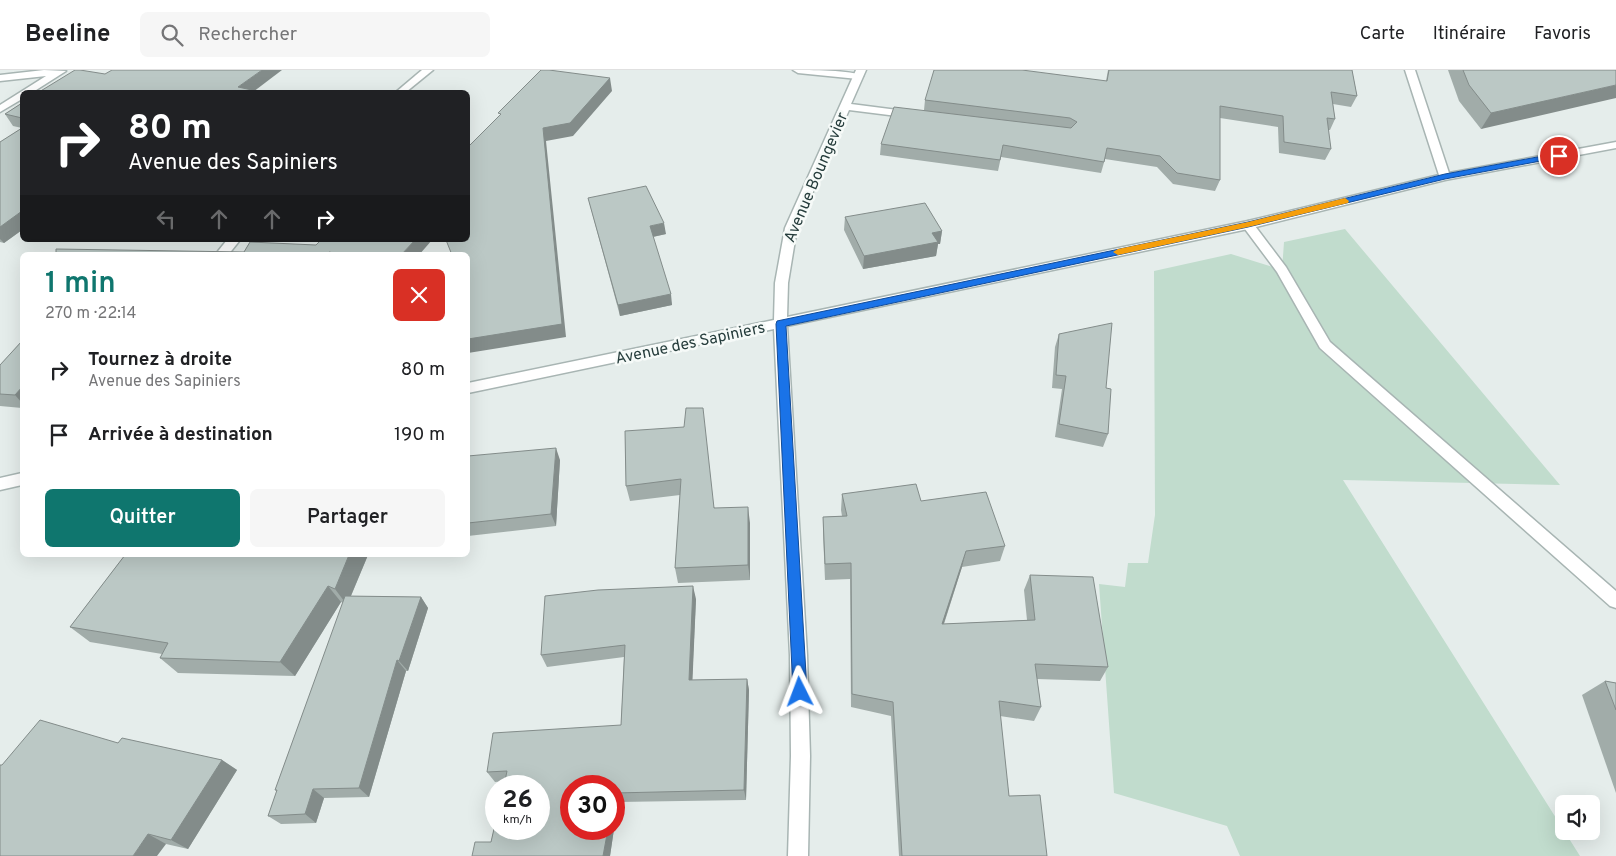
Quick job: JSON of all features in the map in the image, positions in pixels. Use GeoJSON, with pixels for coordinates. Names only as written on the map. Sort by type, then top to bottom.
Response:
{"type":"FeatureCollection","features":[{"type":"Feature","properties":{"kind":"street"},"geometry":{"type":"LineString","coordinates":[[0,78],[62,70]]}},
{"type":"Feature","properties":{"kind":"street"},"geometry":{"type":"LineString","coordinates":[[30,90],[62,70]]}},
{"type":"Feature","properties":{"kind":"street"},"geometry":{"type":"LineString","coordinates":[[403,90],[428,70]]}},
{"type":"Feature","properties":{"kind":"street"},"geometry":{"type":"LineString","coordinates":[[798,70],[860,73]]}},
{"type":"Feature","properties":{"kind":"street"},"geometry":{"type":"LineString","coordinates":[[1410,70],[1445,177]]}},
{"type":"Feature","properties":{"kind":"street","name":"Avenue Boungevier"},"geometry":{"type":"LineString","coordinates":[[798,856],[800,692],[781,324],[784,255],[791,228],[860,73]]}},
{"type":"Feature","properties":{"kind":"street"},"geometry":{"type":"LineString","coordinates":[[0,109],[20,96]]}},
{"type":"Feature","properties":{"kind":"street"},"geometry":{"type":"LineString","coordinates":[[845,106],[922,116]]}},
{"type":"Feature","properties":{"kind":"street","name":"Avenue des Sapiniers"},"geometry":{"type":"LineString","coordinates":[[470,388],[1248,225],[1445,177],[1616,145]]}},
{"type":"Feature","properties":{"kind":"street"},"geometry":{"type":"LineString","coordinates":[[1248,225],[1282,270],[1325,344],[1616,601]]}},
{"type":"Feature","properties":{"kind":"street"},"geometry":{"type":"LineString","coordinates":[[224,252],[232,242]]}},
{"type":"Feature","properties":{"kind":"street"},"geometry":{"type":"LineString","coordinates":[[0,484],[20,479]]}},
{"type":"Feature","properties":{"kind":"green space"},"geometry":{"type":"Polygon","coordinates":[[[1345,229],[1560,485],[1343,480],[1555,816],[1555,840],[1570,840],[1580,856],[1240,856],[1227,826],[1114,793],[1099,584],[1125,587],[1128,563],[1148,563],[1155,515],[1154,271],[1231,254],[1282,270],[1284,242],[1345,229]]]}},
{"type":"Feature","properties":{"kind":"building"},"geometry":{"type":"Polygon","coordinates":[[[75,70],[105,74],[112,70],[262,70],[238,87],[252,90],[42,90],[75,70]]]}},
{"type":"Feature","properties":{"kind":"building"},"geometry":{"type":"Polygon","coordinates":[[[541,70],[610,78],[570,123],[543,128],[562,324],[470,339],[470,252],[451,252],[447,242],[470,242],[470,145],[501,114],[498,113],[541,70]]]}},
{"type":"Feature","properties":{"kind":"building"},"geometry":{"type":"Polygon","coordinates":[[[934,70],[1022,70],[1107,81],[1109,70],[1352,70],[1357,96],[1331,92],[1335,119],[1327,118],[1331,149],[1284,142],[1283,116],[1220,106],[1220,180],[1177,173],[1160,156],[1107,148],[1104,162],[1003,145],[1000,160],[881,144],[894,107],[1071,128],[1077,122],[1070,118],[925,100],[934,70]]]}},
{"type":"Feature","properties":{"kind":"building"},"geometry":{"type":"Polygon","coordinates":[[[1463,70],[1616,70],[1616,85],[1491,113],[1469,85],[1463,70]]]}},
{"type":"Feature","properties":{"kind":"building"},"geometry":{"type":"Polygon","coordinates":[[[20,104],[20,118],[5,114],[20,104]]]}},
{"type":"Feature","properties":{"kind":"building"},"geometry":{"type":"Polygon","coordinates":[[[20,129],[20,212],[0,227],[0,142],[20,129]]]}},
{"type":"Feature","properties":{"kind":"building"},"geometry":{"type":"Polygon","coordinates":[[[646,186],[664,223],[650,226],[671,294],[618,305],[588,198],[646,186]]]}},
{"type":"Feature","properties":{"kind":"building"},"geometry":{"type":"Polygon","coordinates":[[[925,203],[942,231],[932,233],[938,242],[864,256],[845,217],[925,203]]]}},
{"type":"Feature","properties":{"kind":"building"},"geometry":{"type":"Polygon","coordinates":[[[250,242],[316,245],[319,242],[413,242],[404,252],[244,252],[250,242]]]}},
{"type":"Feature","properties":{"kind":"building"},"geometry":{"type":"Polygon","coordinates":[[[56,249],[244,252],[56,252],[56,249]]]}},
{"type":"Feature","properties":{"kind":"building"},"geometry":{"type":"Polygon","coordinates":[[[1112,323],[1106,388],[1111,389],[1108,434],[1059,424],[1066,376],[1056,375],[1059,334],[1112,323]]]}},
{"type":"Feature","properties":{"kind":"building"},"geometry":{"type":"Polygon","coordinates":[[[20,343],[20,389],[15,395],[0,394],[0,365],[20,343]]]}},
{"type":"Feature","properties":{"kind":"building"},"geometry":{"type":"Polygon","coordinates":[[[686,408],[703,408],[714,508],[748,507],[748,565],[675,568],[681,479],[626,486],[625,431],[684,427],[686,408]]]}},
{"type":"Feature","properties":{"kind":"building"},"geometry":{"type":"Polygon","coordinates":[[[556,448],[551,514],[470,523],[470,456],[556,448]]]}},
{"type":"Feature","properties":{"kind":"building"},"geometry":{"type":"Polygon","coordinates":[[[916,484],[921,501],[986,492],[1005,546],[966,551],[942,624],[1035,620],[1030,575],[1093,577],[1108,667],[1035,664],[1041,707],[999,701],[1009,796],[1040,795],[1047,856],[902,856],[893,702],[852,694],[851,563],[825,564],[823,517],[847,516],[842,494],[916,484]]]}},
{"type":"Feature","properties":{"kind":"building"},"geometry":{"type":"Polygon","coordinates":[[[123,557],[348,557],[335,589],[328,586],[280,662],[160,658],[168,643],[70,627],[123,557]]]}},
{"type":"Feature","properties":{"kind":"building"},"geometry":{"type":"Polygon","coordinates":[[[693,586],[689,680],[747,679],[744,790],[625,793],[625,775],[560,775],[560,840],[606,840],[603,856],[472,856],[475,842],[491,842],[491,840],[550,840],[550,775],[506,775],[507,771],[487,772],[493,733],[621,725],[625,645],[541,655],[545,596],[598,590],[693,586]]]}},
{"type":"Feature","properties":{"kind":"building"},"geometry":{"type":"Polygon","coordinates":[[[345,596],[421,597],[399,661],[397,660],[359,788],[313,789],[305,814],[268,816],[277,790],[275,790],[345,596]]]}},
{"type":"Feature","properties":{"kind":"building"},"geometry":{"type":"Polygon","coordinates":[[[1605,681],[1616,683],[1616,710],[1605,681]]]}},
{"type":"Feature","properties":{"kind":"building"},"geometry":{"type":"Polygon","coordinates":[[[40,720],[118,743],[122,738],[222,760],[171,840],[148,834],[133,856],[0,856],[0,765],[40,720]]]}},
{"type":"Feature","properties":{"kind":"slow traffic"},"geometry":{"type":"LineString","coordinates":[[1118,252],[1248,225],[1345,201]]}},
{"type":"Feature","properties":{"kind":"route"},"geometry":{"type":"LineString","coordinates":[[800,692],[781,324],[1248,225],[1445,177],[1559,156]]}}]}
